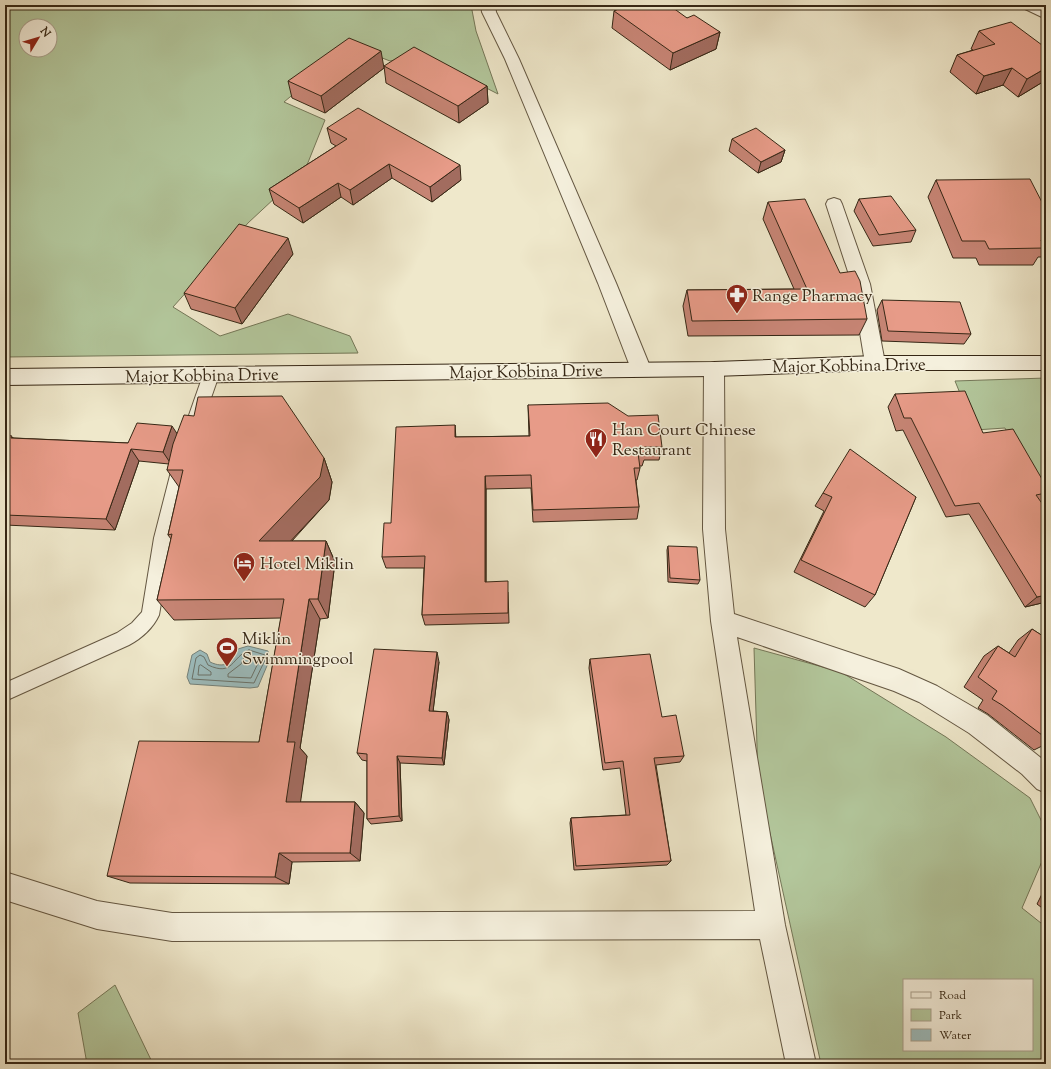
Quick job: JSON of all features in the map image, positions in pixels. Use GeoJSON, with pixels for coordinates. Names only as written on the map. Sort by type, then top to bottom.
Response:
{"type":"FeatureCollection","features":[{"type":"Feature","properties":{"kind":"street"},"geometry":{"type":"LineString","coordinates":[[488,5],[489,12],[512,59],[607,283],[641,369]]}},
{"type":"Feature","properties":{"kind":"street"},"geometry":{"type":"LineString","coordinates":[[1028,5],[1046,15]]}},
{"type":"Feature","properties":{"kind":"street"},"geometry":{"type":"LineString","coordinates":[[834,204],[861,284],[875,363]]}},
{"type":"Feature","properties":{"kind":"street","name":"Major Kobbina Drive"},"geometry":{"type":"LineString","coordinates":[[5,377],[714,369],[875,363],[1046,363]]}},
{"type":"Feature","properties":{"kind":"street"},"geometry":{"type":"LineString","coordinates":[[714,369],[714,529],[723,621],[770,925],[801,1064]]}},
{"type":"Feature","properties":{"kind":"street"},"geometry":{"type":"LineString","coordinates":[[723,621],[899,681],[928,694],[978,724],[1031,766],[1046,780]]}},
{"type":"Feature","properties":{"kind":"street"},"geometry":{"type":"LineString","coordinates":[[5,886],[97,915],[172,926],[770,925]]}},
{"type":"Feature","properties":{"kind":"lane"},"geometry":{"type":"LineString","coordinates":[[5,692],[123,640],[135,633],[150,615],[163,538],[179,468],[211,375]]}},
{"type":"Feature","properties":{"kind":"green space"},"geometry":{"type":"Polygon","coordinates":[[[5,5],[471,5],[476,31],[498,94],[422,55],[390,61],[351,46],[284,102],[325,120],[305,170],[248,223],[173,307],[220,336],[288,314],[350,336],[358,353],[5,357],[5,5]]]}},
{"type":"Feature","properties":{"kind":"green space"},"geometry":{"type":"Polygon","coordinates":[[[1046,378],[1046,480],[1044,481],[1046,483],[1046,507],[1005,428],[975,430],[955,381],[1046,378]]]}},
{"type":"Feature","properties":{"kind":"green space"},"geometry":{"type":"Polygon","coordinates":[[[754,648],[841,672],[946,737],[1030,798],[1046,830],[1046,852],[1022,908],[1046,927],[1046,1064],[821,1064],[758,779],[754,648]]]}},
{"type":"Feature","properties":{"kind":"green space"},"geometry":{"type":"Polygon","coordinates":[[[115,985],[153,1064],[87,1064],[78,1013],[115,985]]]}},
{"type":"Feature","properties":{"kind":"water","name":"Miklin Swimmingpool"},"geometry":{"type":"Polygon","coordinates":[[[248,646],[268,651],[269,661],[258,687],[250,688],[190,684],[187,677],[192,655],[200,650],[207,654],[210,662],[224,665],[233,658],[238,649],[248,646]]]}},
{"type":"Feature","properties":{"kind":"building"},"geometry":{"type":"Polygon","coordinates":[[[628,5],[669,5],[687,18],[694,15],[720,32],[673,53],[614,11],[628,5]]]}},
{"type":"Feature","properties":{"kind":"building"},"geometry":{"type":"Polygon","coordinates":[[[1011,22],[1046,48],[1046,68],[1027,79],[1012,68],[984,76],[957,55],[995,44],[979,31],[1011,22]]]}},
{"type":"Feature","properties":{"kind":"building"},"geometry":{"type":"Polygon","coordinates":[[[349,38],[381,51],[321,96],[288,81],[349,38]]]}},
{"type":"Feature","properties":{"kind":"building"},"geometry":{"type":"Polygon","coordinates":[[[414,47],[487,86],[458,106],[384,66],[414,47]]]}},
{"type":"Feature","properties":{"kind":"building"},"geometry":{"type":"Polygon","coordinates":[[[358,108],[460,165],[430,187],[389,164],[350,190],[338,183],[299,208],[269,189],[347,139],[327,128],[358,108]]]}},
{"type":"Feature","properties":{"kind":"building"},"geometry":{"type":"Polygon","coordinates":[[[756,128],[785,150],[761,162],[732,139],[756,128]]]}},
{"type":"Feature","properties":{"kind":"building"},"geometry":{"type":"Polygon","coordinates":[[[1030,179],[1046,210],[1046,240],[1041,240],[1044,248],[989,249],[985,241],[962,241],[936,180],[1030,179]]]}},
{"type":"Feature","properties":{"kind":"building"},"geometry":{"type":"Polygon","coordinates":[[[891,196],[916,230],[879,235],[859,199],[891,196]]]}},
{"type":"Feature","properties":{"kind":"building"},"geometry":{"type":"Polygon","coordinates":[[[805,199],[840,273],[855,271],[860,281],[867,319],[692,321],[687,290],[807,289],[768,202],[805,199]]]}},
{"type":"Feature","properties":{"kind":"building"},"geometry":{"type":"Polygon","coordinates":[[[239,224],[288,238],[235,308],[184,293],[239,224]]]}},
{"type":"Feature","properties":{"kind":"building"},"geometry":{"type":"Polygon","coordinates":[[[882,300],[960,302],[971,334],[888,331],[882,300]]]}},
{"type":"Feature","properties":{"kind":"building"},"geometry":{"type":"Polygon","coordinates":[[[965,391],[983,433],[1013,429],[1046,486],[1046,493],[1036,495],[1046,509],[1046,595],[1037,597],[979,503],[955,506],[911,418],[904,418],[895,394],[965,391]]]}},
{"type":"Feature","properties":{"kind":"building"},"geometry":{"type":"Polygon","coordinates":[[[282,396],[324,458],[320,477],[259,541],[326,541],[318,599],[309,599],[287,742],[295,742],[286,802],[355,802],[350,853],[279,853],[275,877],[107,876],[139,741],[259,742],[284,599],[157,600],[172,534],[168,535],[183,470],[167,470],[173,444],[184,415],[194,416],[198,397],[282,396]]]}},
{"type":"Feature","properties":{"kind":"building"},"geometry":{"type":"Polygon","coordinates":[[[608,403],[628,416],[658,415],[662,447],[644,447],[645,453],[638,453],[640,468],[634,468],[639,507],[533,510],[531,475],[485,476],[485,582],[508,581],[508,613],[422,615],[425,556],[382,557],[384,523],[391,523],[396,427],[455,425],[455,437],[530,436],[528,405],[608,403]]]}},
{"type":"Feature","properties":{"kind":"building"},"geometry":{"type":"Polygon","coordinates":[[[137,423],[172,426],[163,452],[131,449],[106,519],[5,515],[5,435],[12,436],[11,438],[128,443],[137,423]]]}},
{"type":"Feature","properties":{"kind":"building"},"geometry":{"type":"Polygon","coordinates":[[[850,449],[916,497],[875,595],[801,560],[832,497],[823,493],[850,449]]]}},
{"type":"Feature","properties":{"kind":"building"},"geometry":{"type":"Polygon","coordinates":[[[668,546],[697,547],[700,580],[670,578],[668,546]]]}},
{"type":"Feature","properties":{"kind":"building"},"geometry":{"type":"Polygon","coordinates":[[[1032,629],[1046,638],[1046,738],[992,699],[997,691],[978,677],[998,646],[1015,657],[1032,629]]]}},
{"type":"Feature","properties":{"kind":"building"},"geometry":{"type":"Polygon","coordinates":[[[374,649],[437,652],[429,711],[447,712],[442,758],[397,756],[399,816],[367,819],[367,754],[357,753],[374,649]]]}},
{"type":"Feature","properties":{"kind":"building"},"geometry":{"type":"Polygon","coordinates":[[[650,654],[662,717],[676,715],[684,756],[654,758],[671,861],[576,866],[571,818],[630,815],[623,761],[605,763],[590,659],[650,654]]]}},
{"type":"Feature","properties":{"kind":"place","name":"Range Pharmacy"},"geometry":{"type":"Point","coordinates":[737,314]}},
{"type":"Feature","properties":{"kind":"place","name":"Han Court Chinese Restaurant"},"geometry":{"type":"Point","coordinates":[596,458]}},
{"type":"Feature","properties":{"kind":"place","name":"Hotel Miklin"},"geometry":{"type":"Point","coordinates":[244,582]}},
{"type":"Feature","properties":{"kind":"place","name":"Miklin Swimmingpool"},"geometry":{"type":"Point","coordinates":[227,668]}}]}
